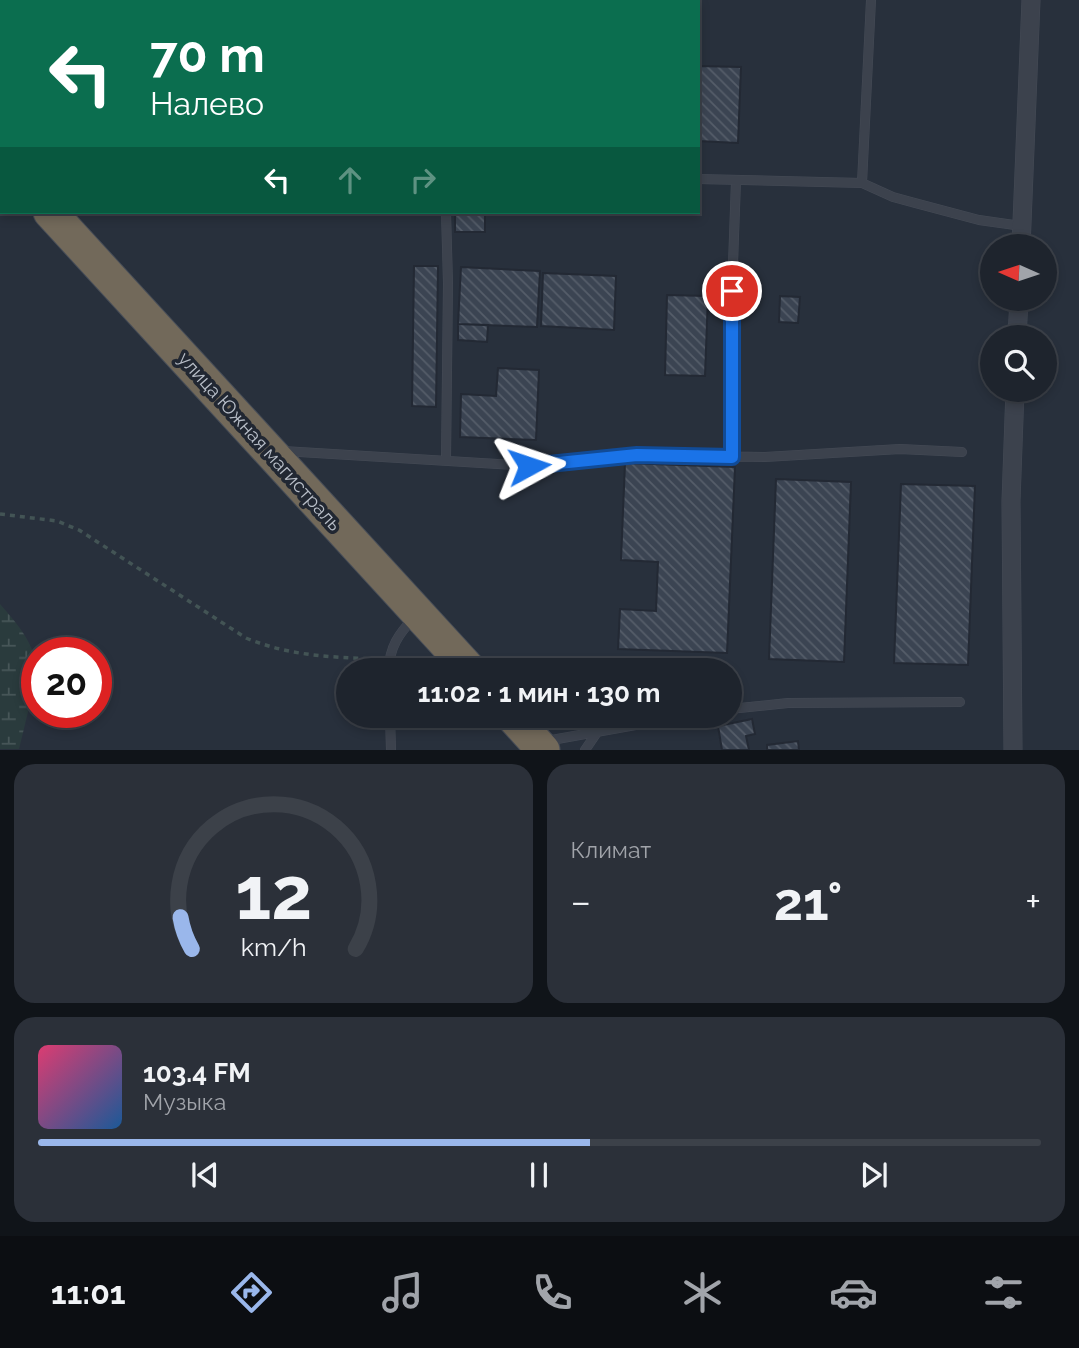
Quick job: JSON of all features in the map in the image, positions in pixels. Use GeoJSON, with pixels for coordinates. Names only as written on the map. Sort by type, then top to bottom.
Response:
{"type":"FeatureCollection","features":[{"type":"Feature","properties":{"kind":"highway","name":"улица Южная магистраль"},"geometry":{"type":"LineString","coordinates":[[52,214],[459,658]]}},
{"type":"Feature","properties":{"kind":"highway"},"geometry":{"type":"LineString","coordinates":[[523,728],[540,746]]}},
{"type":"Feature","properties":{"kind":"street"},"geometry":{"type":"LineString","coordinates":[[1022,234],[1031,0]]}},
{"type":"Feature","properties":{"kind":"street"},"geometry":{"type":"LineString","coordinates":[[1013,750],[1011,501],[1015,402]]}},
{"type":"Feature","properties":{"kind":"lane"},"geometry":{"type":"LineString","coordinates":[[862,184],[872,0]]}},
{"type":"Feature","properties":{"kind":"lane"},"geometry":{"type":"LineString","coordinates":[[700,179],[862,184],[893,197],[979,220],[1022,226]]}},
{"type":"Feature","properties":{"kind":"lane"},"geometry":{"type":"LineString","coordinates":[[732,457],[736,181]]}},
{"type":"Feature","properties":{"kind":"lane"},"geometry":{"type":"LineString","coordinates":[[446,214],[446,460]]}},
{"type":"Feature","properties":{"kind":"lane"},"geometry":{"type":"LineString","coordinates":[[268,450],[529,466],[637,455],[765,457],[900,449],[962,452]]}},
{"type":"Feature","properties":{"kind":"lane"},"geometry":{"type":"LineString","coordinates":[[390,658],[394,643],[418,614]]}},
{"type":"Feature","properties":{"kind":"lane"},"geometry":{"type":"LineString","coordinates":[[742,708],[788,703],[960,702]]}},
{"type":"Feature","properties":{"kind":"lane"},"geometry":{"type":"LineString","coordinates":[[390,728],[391,750]]}},
{"type":"Feature","properties":{"kind":"lane"},"geometry":{"type":"LineString","coordinates":[[540,746],[616,728]]}},
{"type":"Feature","properties":{"kind":"lane"},"geometry":{"type":"LineString","coordinates":[[585,750],[598,731]]}},
{"type":"Feature","properties":{"kind":"path"},"geometry":{"type":"LineString","coordinates":[[0,514],[57,522],[79,530],[246,638],[270,648],[301,655],[354,658]]}},
{"type":"Feature","properties":{"kind":"green space"},"geometry":{"type":"Polygon","coordinates":[[[0,604],[26,637],[21,637],[21,728],[24,728],[19,749],[0,749],[0,604]]]}},
{"type":"Feature","properties":{"kind":"building"},"geometry":{"type":"Polygon","coordinates":[[[700,66],[741,67],[738,143],[700,141],[700,66]]]}},
{"type":"Feature","properties":{"kind":"building"},"geometry":{"type":"Polygon","coordinates":[[[455,214],[485,214],[485,232],[455,232],[455,214]]]}},
{"type":"Feature","properties":{"kind":"building"},"geometry":{"type":"Polygon","coordinates":[[[414,266],[438,266],[436,407],[412,406],[414,266]]]}},
{"type":"Feature","properties":{"kind":"building"},"geometry":{"type":"Polygon","coordinates":[[[461,267],[540,271],[537,327],[458,324],[461,267]]]}},
{"type":"Feature","properties":{"kind":"building"},"geometry":{"type":"Polygon","coordinates":[[[543,273],[616,276],[614,330],[541,326],[543,273]]]}},
{"type":"Feature","properties":{"kind":"building"},"geometry":{"type":"Polygon","coordinates":[[[667,295],[708,296],[705,376],[665,375],[667,295]]]}},
{"type":"Feature","properties":{"kind":"building"},"geometry":{"type":"Polygon","coordinates":[[[780,296],[800,297],[798,323],[779,322],[780,296]]]}},
{"type":"Feature","properties":{"kind":"building"},"geometry":{"type":"Polygon","coordinates":[[[458,324],[488,325],[487,342],[458,340],[458,324]]]}},
{"type":"Feature","properties":{"kind":"building"},"geometry":{"type":"Polygon","coordinates":[[[498,368],[539,370],[536,440],[460,437],[461,394],[496,396],[498,368]]]}},
{"type":"Feature","properties":{"kind":"building"},"geometry":{"type":"Polygon","coordinates":[[[625,463],[735,467],[727,653],[618,649],[620,609],[656,611],[658,562],[621,560],[625,463]]]}},
{"type":"Feature","properties":{"kind":"building"},"geometry":{"type":"Polygon","coordinates":[[[776,479],[851,482],[844,662],[769,659],[776,479]]]}},
{"type":"Feature","properties":{"kind":"building"},"geometry":{"type":"Polygon","coordinates":[[[901,484],[975,486],[968,665],[894,663],[901,484]]]}},
{"type":"Feature","properties":{"kind":"building"},"geometry":{"type":"Polygon","coordinates":[[[752,719],[755,734],[746,736],[749,750],[722,750],[718,728],[742,728],[742,721],[752,719]]]}},
{"type":"Feature","properties":{"kind":"building"},"geometry":{"type":"Polygon","coordinates":[[[798,741],[799,750],[767,750],[767,745],[798,741]]]}},
{"type":"Feature","properties":{"kind":"route"},"geometry":{"type":"LineString","coordinates":[[529,466],[637,455],[732,457],[732,291]]}}]}
